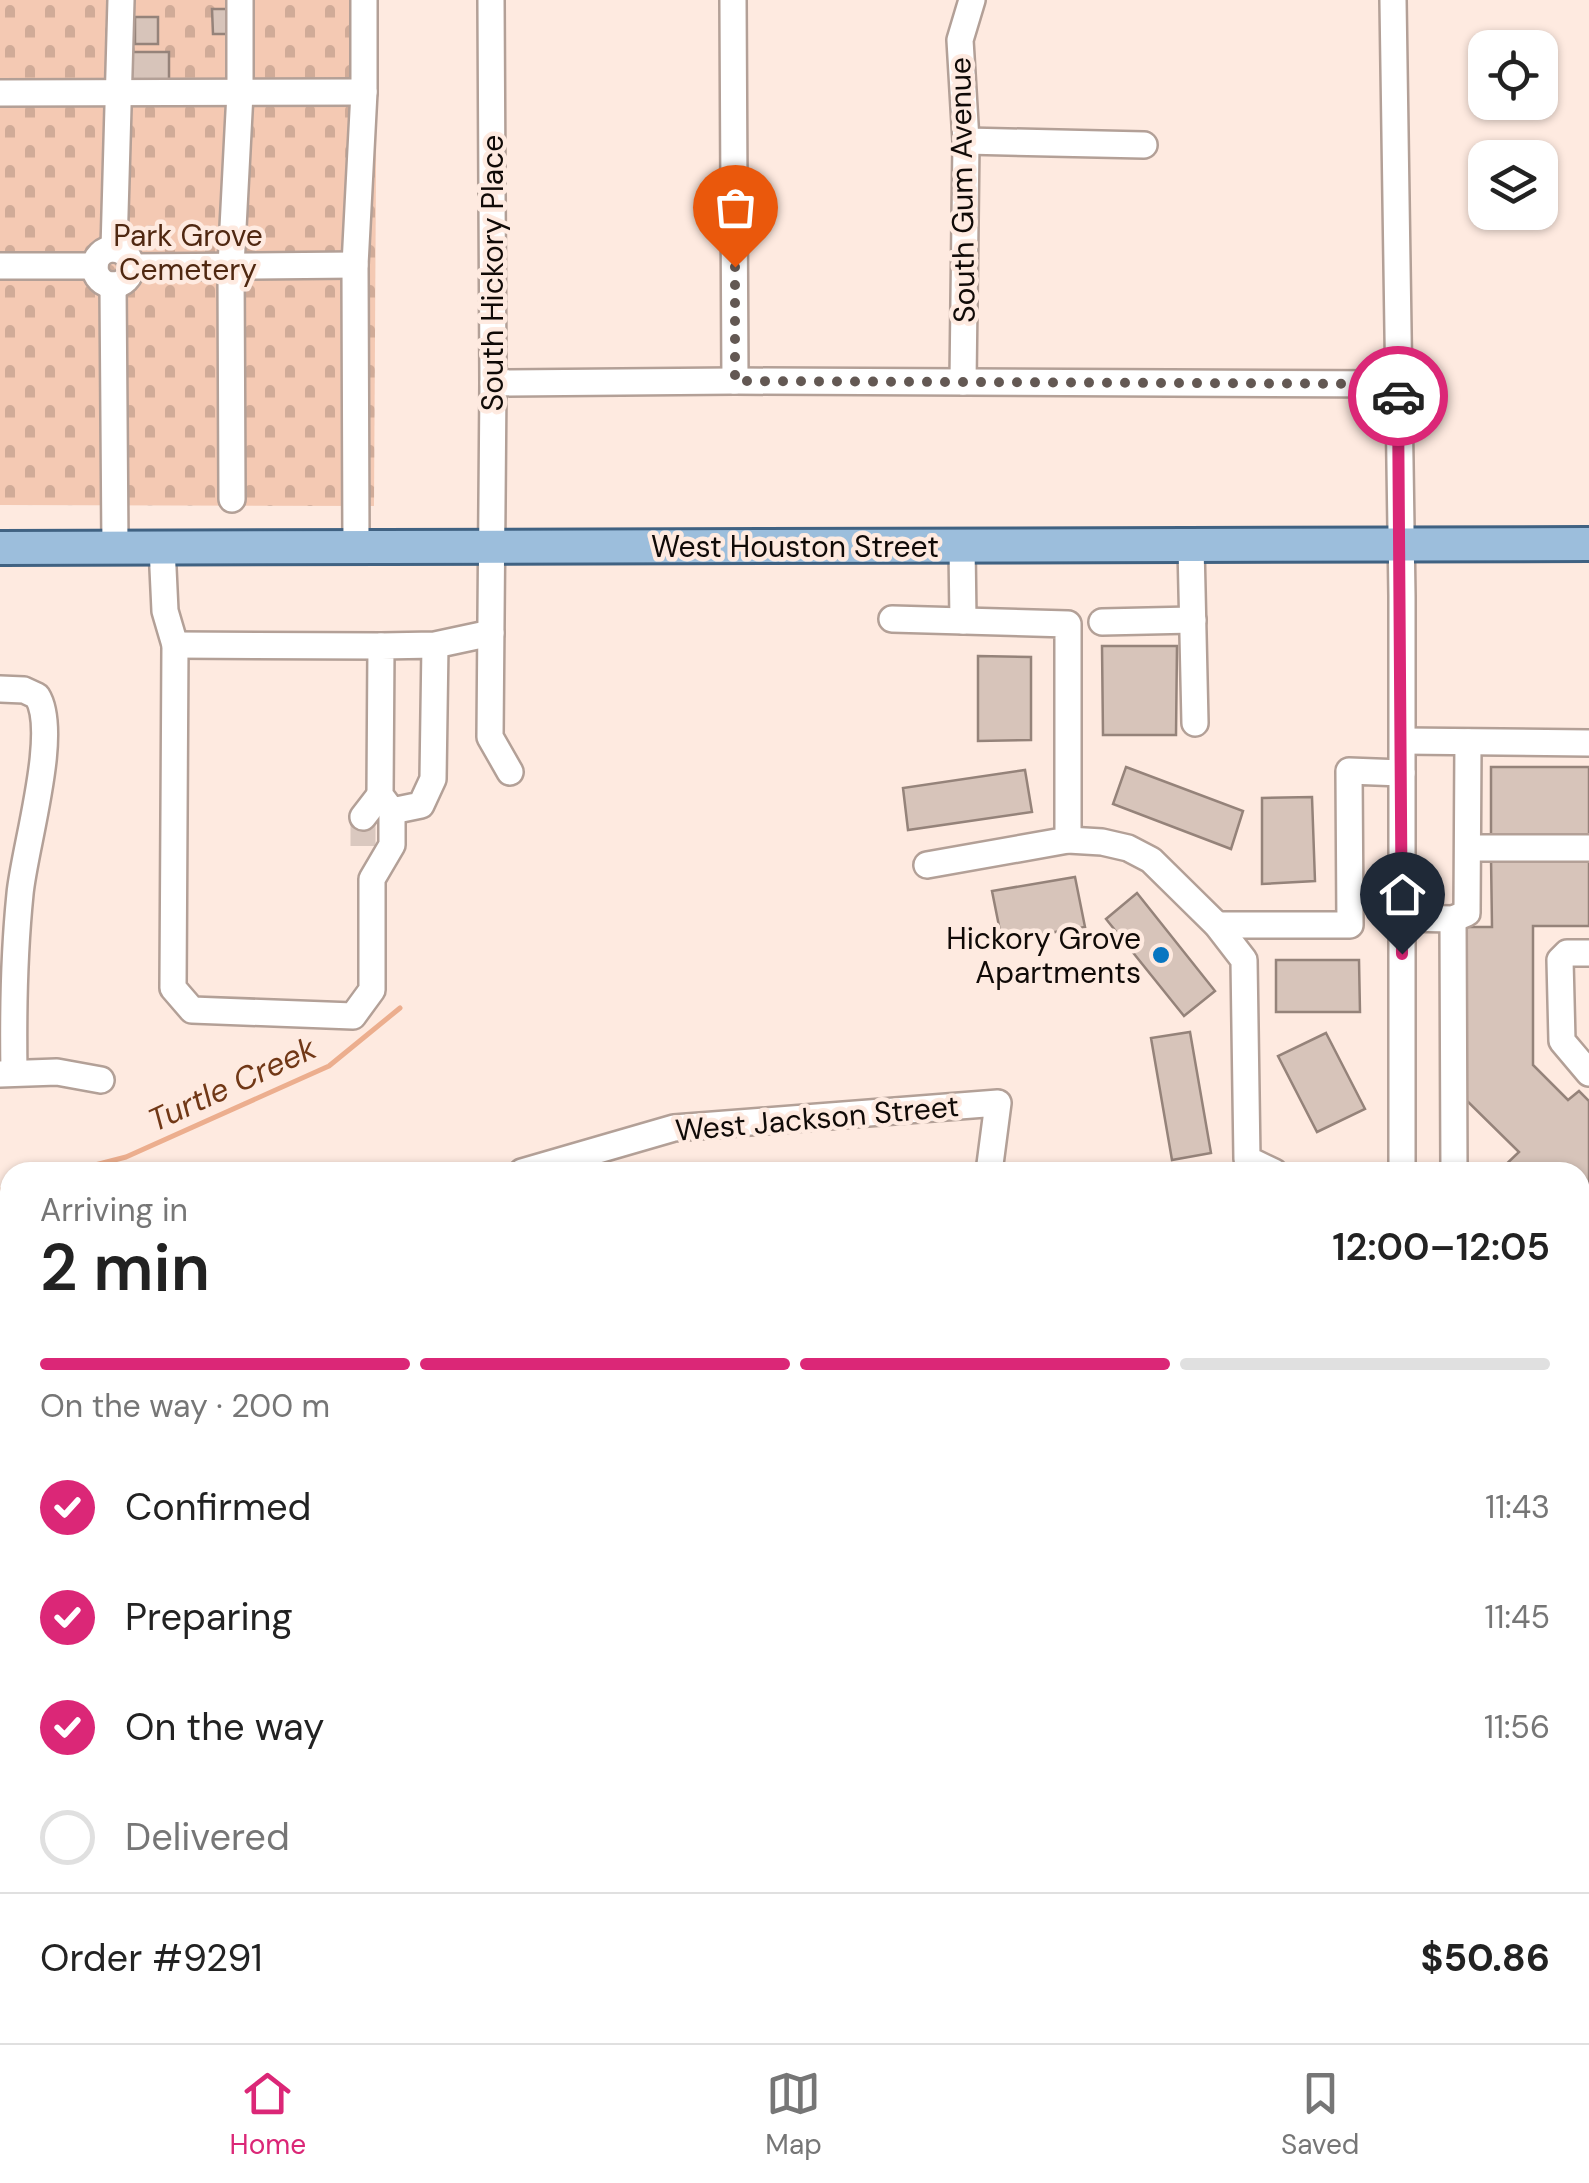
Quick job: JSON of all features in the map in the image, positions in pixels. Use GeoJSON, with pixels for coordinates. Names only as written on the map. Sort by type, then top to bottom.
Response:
{"type":"FeatureCollection","features":[{"type":"Feature","properties":{"kind":"main road","name":"West Houston Street"},"geometry":{"type":"LineString","coordinates":[[0,548],[1589,544]]}},
{"type":"Feature","properties":{"kind":"street"},"geometry":{"type":"LineString","coordinates":[[115,548],[114,267],[121,0]]}},
{"type":"Feature","properties":{"kind":"street"},"geometry":{"type":"LineString","coordinates":[[232,498],[231,266],[240,93],[240,0]]}},
{"type":"Feature","properties":{"kind":"street"},"geometry":{"type":"LineString","coordinates":[[356,546],[354,265],[364,92],[364,0]]}},
{"type":"Feature","properties":{"kind":"street","name":"South Hickory Place"},"geometry":{"type":"LineString","coordinates":[[491,0],[490,737],[510,772]]}},
{"type":"Feature","properties":{"kind":"street"},"geometry":{"type":"LineString","coordinates":[[734,0],[735,381]]}},
{"type":"Feature","properties":{"kind":"street","name":"South Gum Avenue"},"geometry":{"type":"LineString","coordinates":[[963,382],[966,141],[960,40],[972,0]]}},
{"type":"Feature","properties":{"kind":"street"},"geometry":{"type":"LineString","coordinates":[[1393,0],[1403,741],[1402,1162]]}},
{"type":"Feature","properties":{"kind":"street"},"geometry":{"type":"LineString","coordinates":[[0,94],[364,92]]}},
{"type":"Feature","properties":{"kind":"street"},"geometry":{"type":"LineString","coordinates":[[966,141],[1144,145]]}},
{"type":"Feature","properties":{"kind":"street"},"geometry":{"type":"LineString","coordinates":[[0,266],[354,265]]}},
{"type":"Feature","properties":{"kind":"street"},"geometry":{"type":"LineString","coordinates":[[493,384],[1398,384]]}},
{"type":"Feature","properties":{"kind":"street"},"geometry":{"type":"LineString","coordinates":[[962,546],[963,621]]}},
{"type":"Feature","properties":{"kind":"street"},"geometry":{"type":"LineString","coordinates":[[1191,546],[1195,723]]}},
{"type":"Feature","properties":{"kind":"street"},"geometry":{"type":"LineString","coordinates":[[162,547],[164,611],[175,644],[173,988],[192,1010],[353,1016],[372,990],[372,879],[392,845],[386,803],[381,646]]}},
{"type":"Feature","properties":{"kind":"street"},"geometry":{"type":"LineString","coordinates":[[892,619],[1068,624],[1068,840]]}},
{"type":"Feature","properties":{"kind":"street"},"geometry":{"type":"LineString","coordinates":[[1102,622],[1193,620]]}},
{"type":"Feature","properties":{"kind":"street"},"geometry":{"type":"LineString","coordinates":[[175,644],[435,645],[492,633]]}},
{"type":"Feature","properties":{"kind":"street"},"geometry":{"type":"LineString","coordinates":[[364,817],[386,803],[421,805],[433,779],[435,645]]}},
{"type":"Feature","properties":{"kind":"street"},"geometry":{"type":"LineString","coordinates":[[0,690],[24,690],[37,696],[44,716],[36,814],[12,857],[13,985],[7,1073],[56,1072],[102,1080]]}},
{"type":"Feature","properties":{"kind":"street"},"geometry":{"type":"LineString","coordinates":[[1403,741],[1589,743]]}},
{"type":"Feature","properties":{"kind":"street"},"geometry":{"type":"LineString","coordinates":[[1402,918],[1453,918],[1467,912],[1468,742]]}},
{"type":"Feature","properties":{"kind":"street"},"geometry":{"type":"LineString","coordinates":[[1217,925],[1350,925],[1348,772],[1402,773]]}},
{"type":"Feature","properties":{"kind":"street"},"geometry":{"type":"LineString","coordinates":[[927,866],[1068,840],[1128,848],[1150,860],[1217,925],[1244,960],[1247,1159],[1253,1162]]}},
{"type":"Feature","properties":{"kind":"street"},"geometry":{"type":"LineString","coordinates":[[363,846],[376,871]]}},
{"type":"Feature","properties":{"kind":"street"},"geometry":{"type":"LineString","coordinates":[[1468,848],[1589,848]]}},
{"type":"Feature","properties":{"kind":"street"},"geometry":{"type":"LineString","coordinates":[[1453,918],[1454,1162]]}},
{"type":"Feature","properties":{"kind":"street"},"geometry":{"type":"LineString","coordinates":[[1589,952],[1567,952],[1560,960],[1560,1032],[1567,1050],[1589,1073]]}},
{"type":"Feature","properties":{"kind":"street","name":"West Jackson Street"},"geometry":{"type":"LineString","coordinates":[[557,1162],[674,1128],[998,1102],[990,1162]]}},
{"type":"Feature","properties":{"kind":"green space","name":"Park Grove Cemetery"},"geometry":{"type":"Polygon","coordinates":[[[0,0],[377,0],[374,506],[0,505],[0,0]]]}},
{"type":"Feature","properties":{"kind":"building"},"geometry":{"type":"Polygon","coordinates":[[[212,9],[233,9],[233,34],[213,34],[212,9]]]}},
{"type":"Feature","properties":{"kind":"building"},"geometry":{"type":"Polygon","coordinates":[[[135,17],[158,17],[158,44],[135,44],[135,17]]]}},
{"type":"Feature","properties":{"kind":"building"},"geometry":{"type":"Polygon","coordinates":[[[128,52],[169,52],[169,83],[128,83],[128,52]]]}},
{"type":"Feature","properties":{"kind":"building"},"geometry":{"type":"Polygon","coordinates":[[[1102,646],[1177,646],[1176,735],[1103,735],[1102,646]]]}},
{"type":"Feature","properties":{"kind":"building"},"geometry":{"type":"Polygon","coordinates":[[[978,656],[1031,657],[1031,740],[978,741],[978,656]]]}},
{"type":"Feature","properties":{"kind":"building"},"geometry":{"type":"Polygon","coordinates":[[[1126,767],[1243,811],[1231,849],[1113,804],[1126,767]]]}},
{"type":"Feature","properties":{"kind":"building"},"geometry":{"type":"Polygon","coordinates":[[[1491,767],[1589,767],[1589,835],[1491,835],[1491,767]]]}},
{"type":"Feature","properties":{"kind":"building"},"geometry":{"type":"Polygon","coordinates":[[[1025,770],[1032,812],[908,830],[903,788],[1025,770]]]}},
{"type":"Feature","properties":{"kind":"building"},"geometry":{"type":"Polygon","coordinates":[[[1312,797],[1315,881],[1262,884],[1262,798],[1312,797]]]}},
{"type":"Feature","properties":{"kind":"building"},"geometry":{"type":"Polygon","coordinates":[[[1491,858],[1589,859],[1589,926],[1533,926],[1533,1065],[1568,1100],[1579,1091],[1589,1101],[1589,1162],[1508,1162],[1519,1152],[1461,1095],[1461,927],[1492,927],[1491,858]]]}},
{"type":"Feature","properties":{"kind":"building"},"geometry":{"type":"Polygon","coordinates":[[[1075,877],[1085,927],[1002,941],[992,891],[1075,877]]]}},
{"type":"Feature","properties":{"kind":"building","name":"Hickory Grove Apartments"},"geometry":{"type":"Polygon","coordinates":[[[1137,893],[1215,991],[1184,1016],[1106,919],[1137,893]]]}},
{"type":"Feature","properties":{"kind":"building"},"geometry":{"type":"Polygon","coordinates":[[[1276,960],[1359,960],[1360,1012],[1276,1012],[1276,960]]]}},
{"type":"Feature","properties":{"kind":"building"},"geometry":{"type":"Polygon","coordinates":[[[1190,1032],[1211,1153],[1172,1160],[1151,1038],[1190,1032]]]}},
{"type":"Feature","properties":{"kind":"building"},"geometry":{"type":"Polygon","coordinates":[[[1326,1033],[1365,1109],[1317,1132],[1278,1056],[1326,1033]]]}},
{"type":"Feature","properties":{"kind":"waterway","name":"Turtle Creek"},"geometry":{"type":"LineString","coordinates":[[107,1162],[126,1157],[329,1066],[400,1008]]}},
{"type":"Feature","properties":{"kind":"tunnel"},"geometry":{"type":"LineString","coordinates":[[363,817],[363,846]]}},
{"type":"Feature","properties":{"kind":"way so far"},"geometry":{"type":"LineString","coordinates":[[735,267],[735,381],[1398,384],[1398,396]]}},
{"type":"Feature","properties":{"kind":"place","name":"Hickory Grove Apartments"},"geometry":{"type":"Point","coordinates":[1161,955]}},
{"type":"Feature","properties":{"kind":"route"},"geometry":{"type":"LineString","coordinates":[[1398,396],[1402,954]]}}]}
